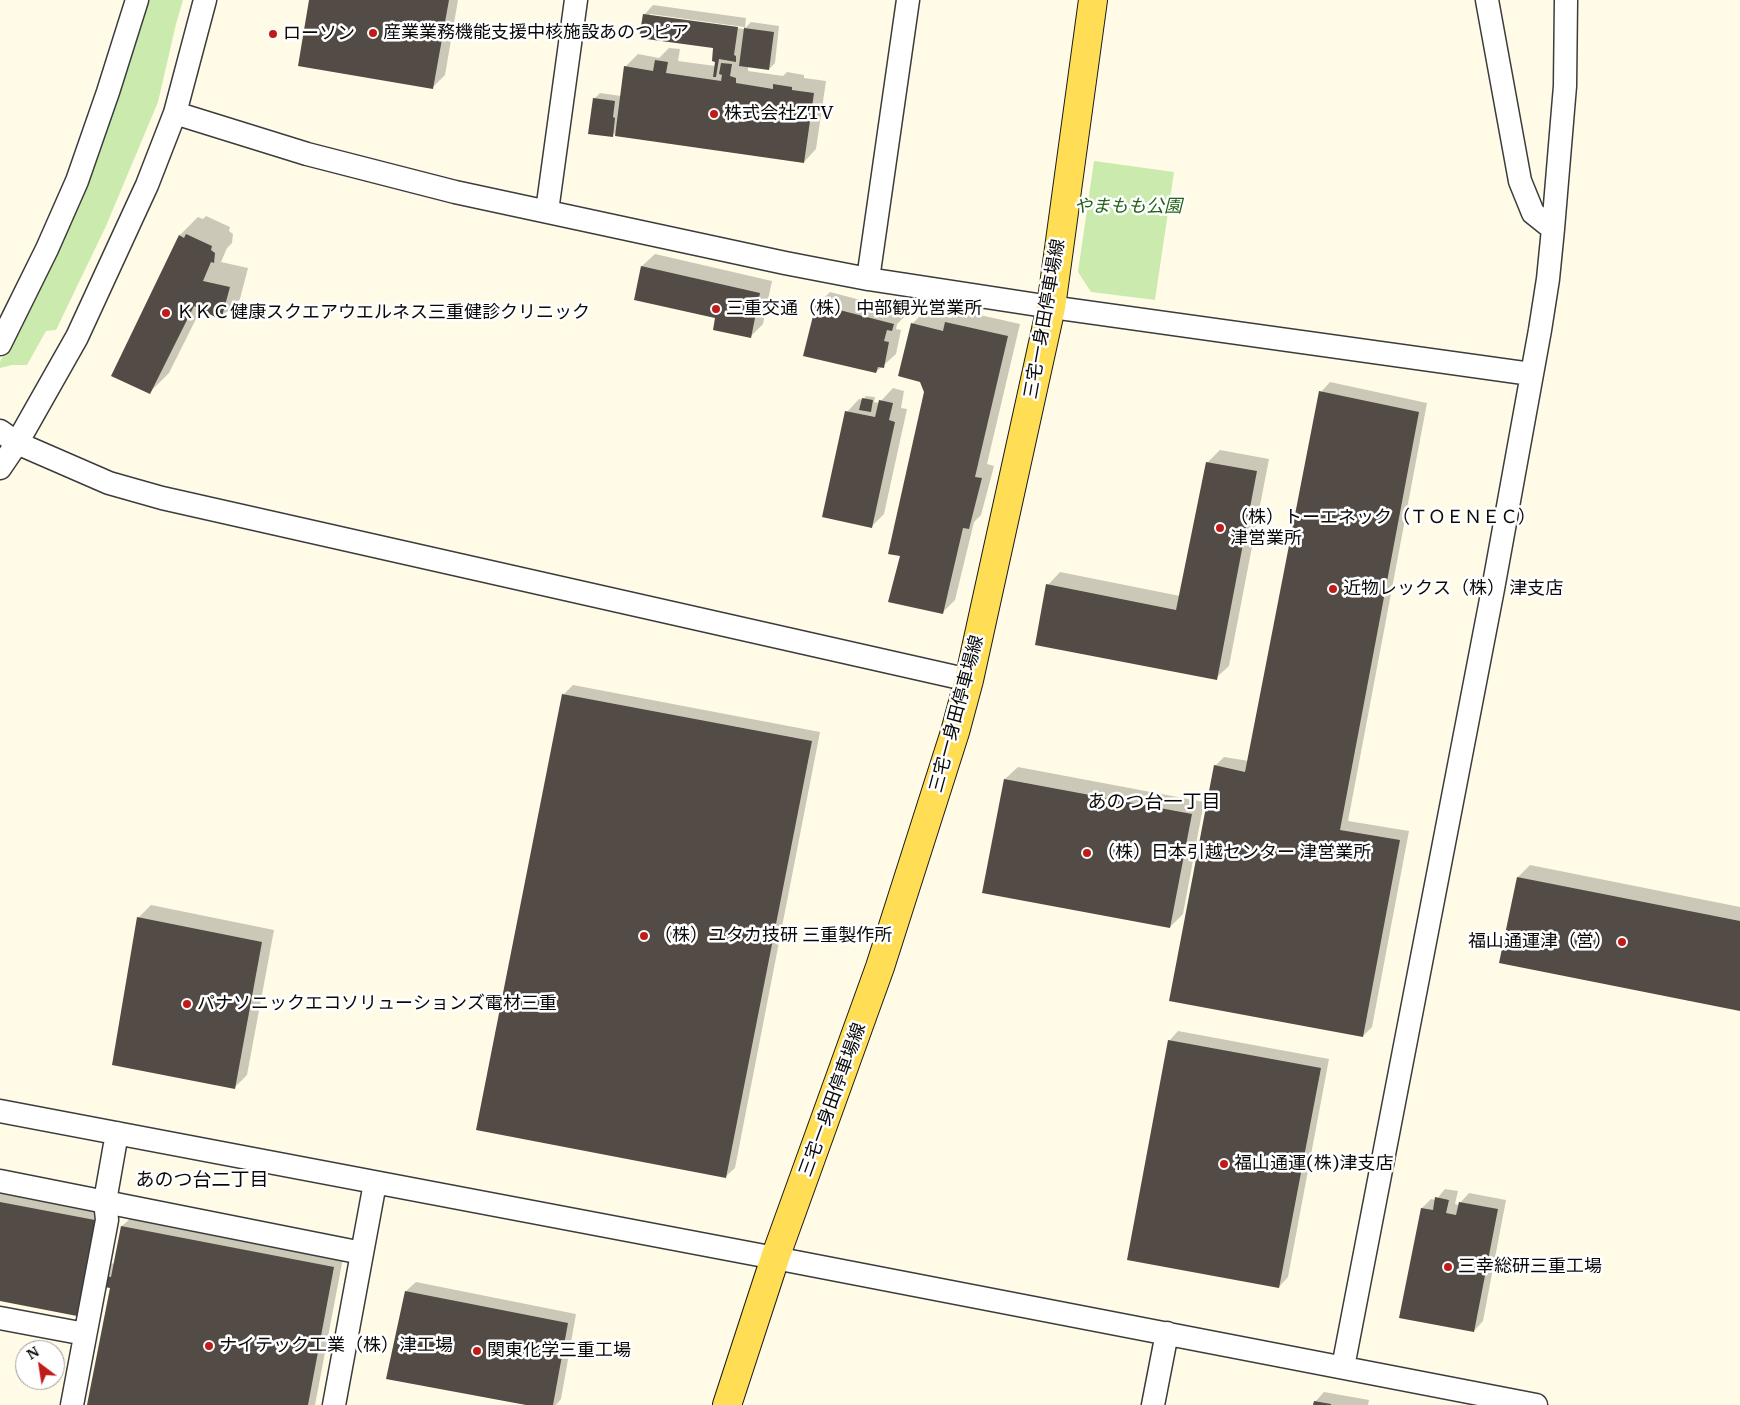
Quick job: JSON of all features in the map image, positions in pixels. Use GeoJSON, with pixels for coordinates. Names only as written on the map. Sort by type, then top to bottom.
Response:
{"type":"FeatureCollection","features":[{"type":"Feature","properties":{"kind":"main road","name":"三宅一身田停車場線"},"geometry":{"type":"LineString","coordinates":[[726,1405],[775,1258],[880,967],[955,732],[969,680],[1051,307],[1093,0]]}},
{"type":"Feature","properties":{"kind":"street"},"geometry":{"type":"LineString","coordinates":[[0,344],[48,249],[77,181],[137,0]]}},
{"type":"Feature","properties":{"kind":"street"},"geometry":{"type":"LineString","coordinates":[[0,468],[8,437],[77,337],[147,185],[175,113],[205,0]]}},
{"type":"Feature","properties":{"kind":"street"},"geometry":{"type":"LineString","coordinates":[[547,211],[576,0]]}},
{"type":"Feature","properties":{"kind":"street"},"geometry":{"type":"LineString","coordinates":[[868,279],[908,0]]}},
{"type":"Feature","properties":{"kind":"street"},"geometry":{"type":"LineString","coordinates":[[1487,0],[1520,181],[1533,212],[1553,229]]}},
{"type":"Feature","properties":{"kind":"street"},"geometry":{"type":"LineString","coordinates":[[1343,1367],[1493,589],[1542,313],[1553,229],[1565,86],[1566,0]]}},
{"type":"Feature","properties":{"kind":"street"},"geometry":{"type":"LineString","coordinates":[[175,113],[307,154],[455,192],[868,279],[1051,307],[1143,318],[1531,374]]}},
{"type":"Feature","properties":{"kind":"street"},"geometry":{"type":"LineString","coordinates":[[8,437],[109,482],[162,498],[969,680]]}},
{"type":"Feature","properties":{"kind":"street"},"geometry":{"type":"LineString","coordinates":[[0,1111],[1536,1405]]}},
{"type":"Feature","properties":{"kind":"street"},"geometry":{"type":"LineString","coordinates":[[72,1405],[107,1220],[105,1202],[117,1133]]}},
{"type":"Feature","properties":{"kind":"street"},"geometry":{"type":"LineString","coordinates":[[0,1181],[362,1253]]}},
{"type":"Feature","properties":{"kind":"street"},"geometry":{"type":"LineString","coordinates":[[334,1405],[376,1183]]}},
{"type":"Feature","properties":{"kind":"street"},"geometry":{"type":"LineString","coordinates":[[0,1318],[85,1334]]}},
{"type":"Feature","properties":{"kind":"street"},"geometry":{"type":"LineString","coordinates":[[1153,1405],[1167,1333]]}},
{"type":"Feature","properties":{"kind":"green space"},"geometry":{"type":"Polygon","coordinates":[[[145,0],[183,0],[158,102],[106,226],[56,330],[46,331],[27,365],[12,365],[0,368],[0,362],[116,100],[145,0]]]}},
{"type":"Feature","properties":{"kind":"green space","name":"やまもも公園"},"geometry":{"type":"Polygon","coordinates":[[[1094,161],[1174,172],[1155,300],[1091,292],[1078,272],[1094,161]]]}},
{"type":"Feature","properties":{"kind":"building","name":"産業業務機能支援中核施設あのつピア"},"geometry":{"type":"Polygon","coordinates":[[[309,0],[449,0],[433,89],[298,66],[309,0]]]}},
{"type":"Feature","properties":{"kind":"building"},"geometry":{"type":"Polygon","coordinates":[[[643,14],[738,27],[734,55],[736,56],[736,62],[719,59],[716,77],[713,77],[715,62],[712,61],[713,48],[639,38],[643,14]]]}},
{"type":"Feature","properties":{"kind":"building"},"geometry":{"type":"Polygon","coordinates":[[[744,28],[774,32],[769,70],[739,66],[744,28]]]}},
{"type":"Feature","properties":{"kind":"building","name":"株式会社ZTV"},"geometry":{"type":"Polygon","coordinates":[[[655,60],[668,62],[666,73],[721,81],[722,75],[719,74],[721,63],[732,64],[730,76],[736,78],[736,83],[773,89],[773,84],[792,87],[792,90],[814,93],[804,163],[615,136],[624,66],[653,71],[655,60]]]}},
{"type":"Feature","properties":{"kind":"building"},"geometry":{"type":"Polygon","coordinates":[[[593,98],[615,101],[613,137],[588,134],[593,98]]]}},
{"type":"Feature","properties":{"kind":"building","name":"ＫＫＣ健康スクエアウエルネス三重健診クリニック"},"geometry":{"type":"Polygon","coordinates":[[[186,234],[212,246],[211,250],[215,253],[214,263],[211,262],[203,281],[230,287],[221,320],[194,306],[150,394],[111,376],[179,235],[184,238],[186,234]]]}},
{"type":"Feature","properties":{"kind":"building","name":"三重交通（株） 中部観光営業所"},"geometry":{"type":"Polygon","coordinates":[[[641,266],[760,293],[751,338],[713,330],[715,318],[634,300],[641,266]]]}},
{"type":"Feature","properties":{"kind":"building"},"geometry":{"type":"Polygon","coordinates":[[[816,304],[894,324],[892,331],[887,330],[884,341],[889,342],[884,368],[878,367],[876,373],[803,356],[816,304]]]}},
{"type":"Feature","properties":{"kind":"building"},"geometry":{"type":"Polygon","coordinates":[[[945,322],[1008,336],[975,477],[982,478],[969,529],[963,528],[943,614],[888,602],[900,556],[888,554],[924,392],[920,382],[898,376],[911,323],[943,331],[945,322]]]}},
{"type":"Feature","properties":{"kind":"building","name":"近物レックス（株） 津支店"},"geometry":{"type":"Polygon","coordinates":[[[1319,391],[1419,412],[1340,830],[1400,840],[1363,1037],[1169,1001],[1214,765],[1245,772],[1319,391]]]}},
{"type":"Feature","properties":{"kind":"building"},"geometry":{"type":"Polygon","coordinates":[[[862,398],[873,400],[871,412],[859,410],[862,398]]]}},
{"type":"Feature","properties":{"kind":"building"},"geometry":{"type":"Polygon","coordinates":[[[879,400],[893,403],[889,420],[895,422],[872,528],[822,517],[845,411],[875,417],[879,400]]]}},
{"type":"Feature","properties":{"kind":"building","name":"（株）トーエネック（ＴＯＥＮＥＣ） 津営業所"},"geometry":{"type":"Polygon","coordinates":[[[1206,462],[1257,471],[1217,680],[1035,645],[1046,584],[1176,610],[1206,462]]]}},
{"type":"Feature","properties":{"kind":"building","name":"（株）ユタカ技研 三重製作所"},"geometry":{"type":"Polygon","coordinates":[[[562,694],[812,741],[726,1178],[476,1130],[562,694]]]}},
{"type":"Feature","properties":{"kind":"building","name":"（株）日本引越センター 津営業所"},"geometry":{"type":"Polygon","coordinates":[[[1004,779],[1192,814],[1170,928],[982,893],[1004,779]]]}},
{"type":"Feature","properties":{"kind":"building","name":"福山通運津（営）"},"geometry":{"type":"Polygon","coordinates":[[[1517,877],[1740,921],[1740,1011],[1499,963],[1517,877]]]}},
{"type":"Feature","properties":{"kind":"building","name":"パナソニックエコソリューションズ電材三重"},"geometry":{"type":"Polygon","coordinates":[[[137,917],[262,942],[235,1089],[112,1065],[137,917]]]}},
{"type":"Feature","properties":{"kind":"building","name":"福山通運(株)津支店"},"geometry":{"type":"Polygon","coordinates":[[[1168,1040],[1321,1068],[1279,1288],[1127,1260],[1168,1040]]]}},
{"type":"Feature","properties":{"kind":"building","name":"三幸総研三重工場"},"geometry":{"type":"Polygon","coordinates":[[[1435,1197],[1449,1200],[1446,1213],[1456,1215],[1459,1202],[1498,1209],[1474,1332],[1399,1318],[1421,1208],[1433,1210],[1435,1197]]]}},
{"type":"Feature","properties":{"kind":"building","name":"ナイテック工業（株）津工場"},"geometry":{"type":"Polygon","coordinates":[[[0,1202],[95,1220],[87,1273],[111,1277],[121,1226],[334,1267],[308,1405],[87,1405],[110,1288],[83,1283],[77,1316],[0,1301],[0,1202]]]}},
{"type":"Feature","properties":{"kind":"building","name":"関東化学三重工場"},"geometry":{"type":"Polygon","coordinates":[[[405,1291],[568,1323],[553,1405],[526,1405],[386,1379],[405,1291]]]}},
{"type":"Feature","properties":{"kind":"building"},"geometry":{"type":"Polygon","coordinates":[[[1314,1401],[1331,1404],[1331,1405],[1313,1405],[1314,1401]]]}},
{"type":"Feature","properties":{"kind":"place","name":"産業業務機能支援中核施設あのつピア"},"geometry":{"type":"Point","coordinates":[373,33]}},
{"type":"Feature","properties":{"kind":"place","name":"ローソン"},"geometry":{"type":"Point","coordinates":[273,34]}},
{"type":"Feature","properties":{"kind":"place","name":"株式会社ZTV"},"geometry":{"type":"Point","coordinates":[714,114]}},
{"type":"Feature","properties":{"kind":"place","name":"三重交通（株） 中部観光営業所"},"geometry":{"type":"Point","coordinates":[716,309]}},
{"type":"Feature","properties":{"kind":"place","name":"ＫＫＣ健康スクエアウエルネス三重健診クリニック"},"geometry":{"type":"Point","coordinates":[166,313]}},
{"type":"Feature","properties":{"kind":"place","name":"（株）トーエネック（ＴＯＥＮＥＣ） 津営業所"},"geometry":{"type":"Point","coordinates":[1220,528]}},
{"type":"Feature","properties":{"kind":"place","name":"近物レックス（株） 津支店"},"geometry":{"type":"Point","coordinates":[1333,589]}},
{"type":"Feature","properties":{"kind":"place","name":"（株）日本引越センター 津営業所"},"geometry":{"type":"Point","coordinates":[1087,853]}},
{"type":"Feature","properties":{"kind":"place","name":"（株）ユタカ技研 三重製作所"},"geometry":{"type":"Point","coordinates":[644,936]}},
{"type":"Feature","properties":{"kind":"place","name":"福山通運津（営）"},"geometry":{"type":"Point","coordinates":[1622,942]}},
{"type":"Feature","properties":{"kind":"place","name":"パナソニックエコソリューションズ電材三重"},"geometry":{"type":"Point","coordinates":[187,1004]}},
{"type":"Feature","properties":{"kind":"place","name":"福山通運(株)津支店"},"geometry":{"type":"Point","coordinates":[1224,1164]}},
{"type":"Feature","properties":{"kind":"place","name":"三幸総研三重工場"},"geometry":{"type":"Point","coordinates":[1448,1267]}},
{"type":"Feature","properties":{"kind":"place","name":"ナイテック工業（株）津工場"},"geometry":{"type":"Point","coordinates":[209,1346]}},
{"type":"Feature","properties":{"kind":"place","name":"関東化学三重工場"},"geometry":{"type":"Point","coordinates":[477,1351]}},
{"type":"Feature","properties":{"kind":"district","name":"あのつ台一丁目"},"geometry":{"type":"Point","coordinates":[1154,803]}},
{"type":"Feature","properties":{"kind":"district","name":"あのつ台二丁目"},"geometry":{"type":"Point","coordinates":[202,1181]}}]}
